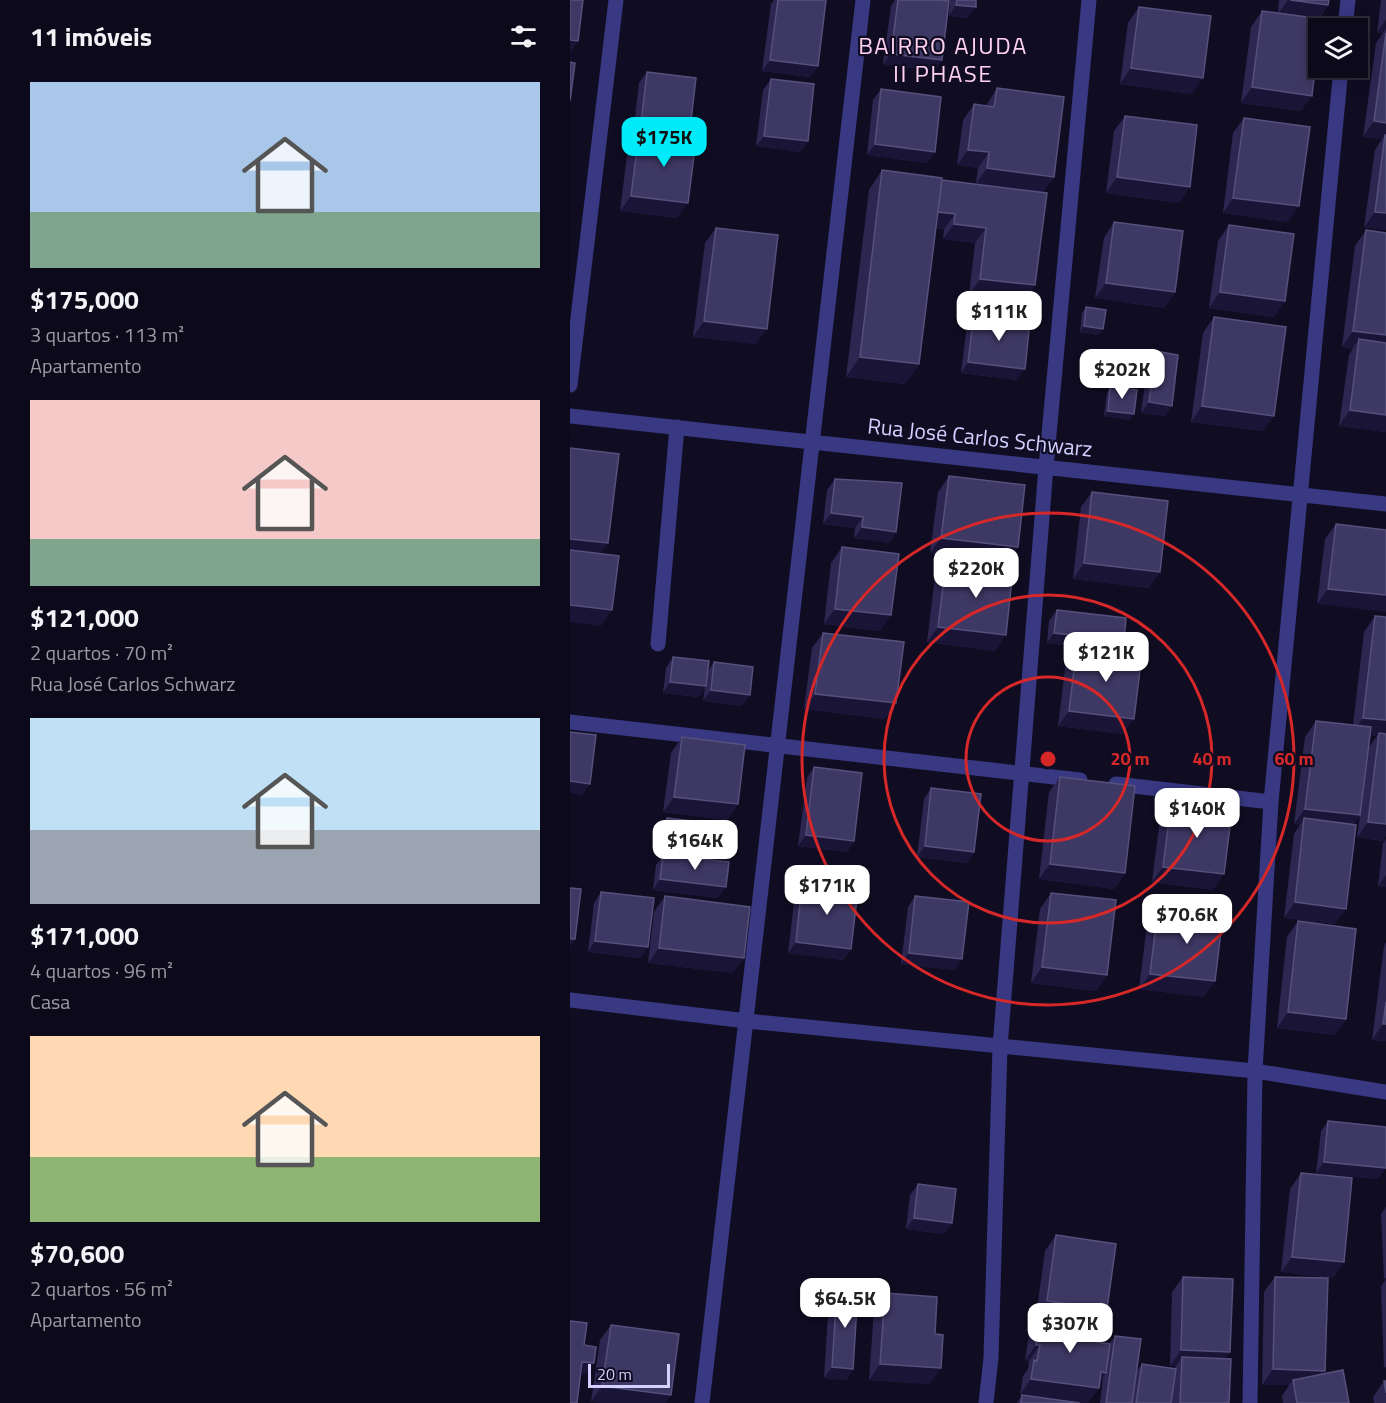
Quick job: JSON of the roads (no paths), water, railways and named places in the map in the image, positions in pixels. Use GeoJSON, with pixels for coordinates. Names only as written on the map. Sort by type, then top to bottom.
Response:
{"type":"FeatureCollection","features":[{"type":"Feature","properties":{"kind":"street"},"geometry":{"type":"LineString","coordinates":[[570,385],[616,0]]}},
{"type":"Feature","properties":{"kind":"street"},"geometry":{"type":"LineString","coordinates":[[702,1403],[863,0]]}},
{"type":"Feature","properties":{"kind":"street"},"geometry":{"type":"LineString","coordinates":[[986,1403],[991,1358],[1000,1047],[1046,467],[1089,0]]}},
{"type":"Feature","properties":{"kind":"street"},"geometry":{"type":"LineString","coordinates":[[1346,18],[1348,0]]}},
{"type":"Feature","properties":{"kind":"street"},"geometry":{"type":"LineString","coordinates":[[1250,1403],[1255,1071],[1271,802],[1340,78]]}},
{"type":"Feature","properties":{"kind":"street","name":"Rua José Carlos Schwarz"},"geometry":{"type":"LineString","coordinates":[[570,416],[1386,504]]}},
{"type":"Feature","properties":{"kind":"street"},"geometry":{"type":"LineString","coordinates":[[658,644],[677,427]]}},
{"type":"Feature","properties":{"kind":"street"},"geometry":{"type":"LineString","coordinates":[[570,722],[1271,802]]}},
{"type":"Feature","properties":{"kind":"street"},"geometry":{"type":"LineString","coordinates":[[570,1000],[747,1022],[1255,1071],[1386,1092]]}},
{"type":"Feature","properties":{"kind":"district","name":"BAIRRO AJUDA II PHASE"},"geometry":{"type":"Point","coordinates":[943,59]}}]}
